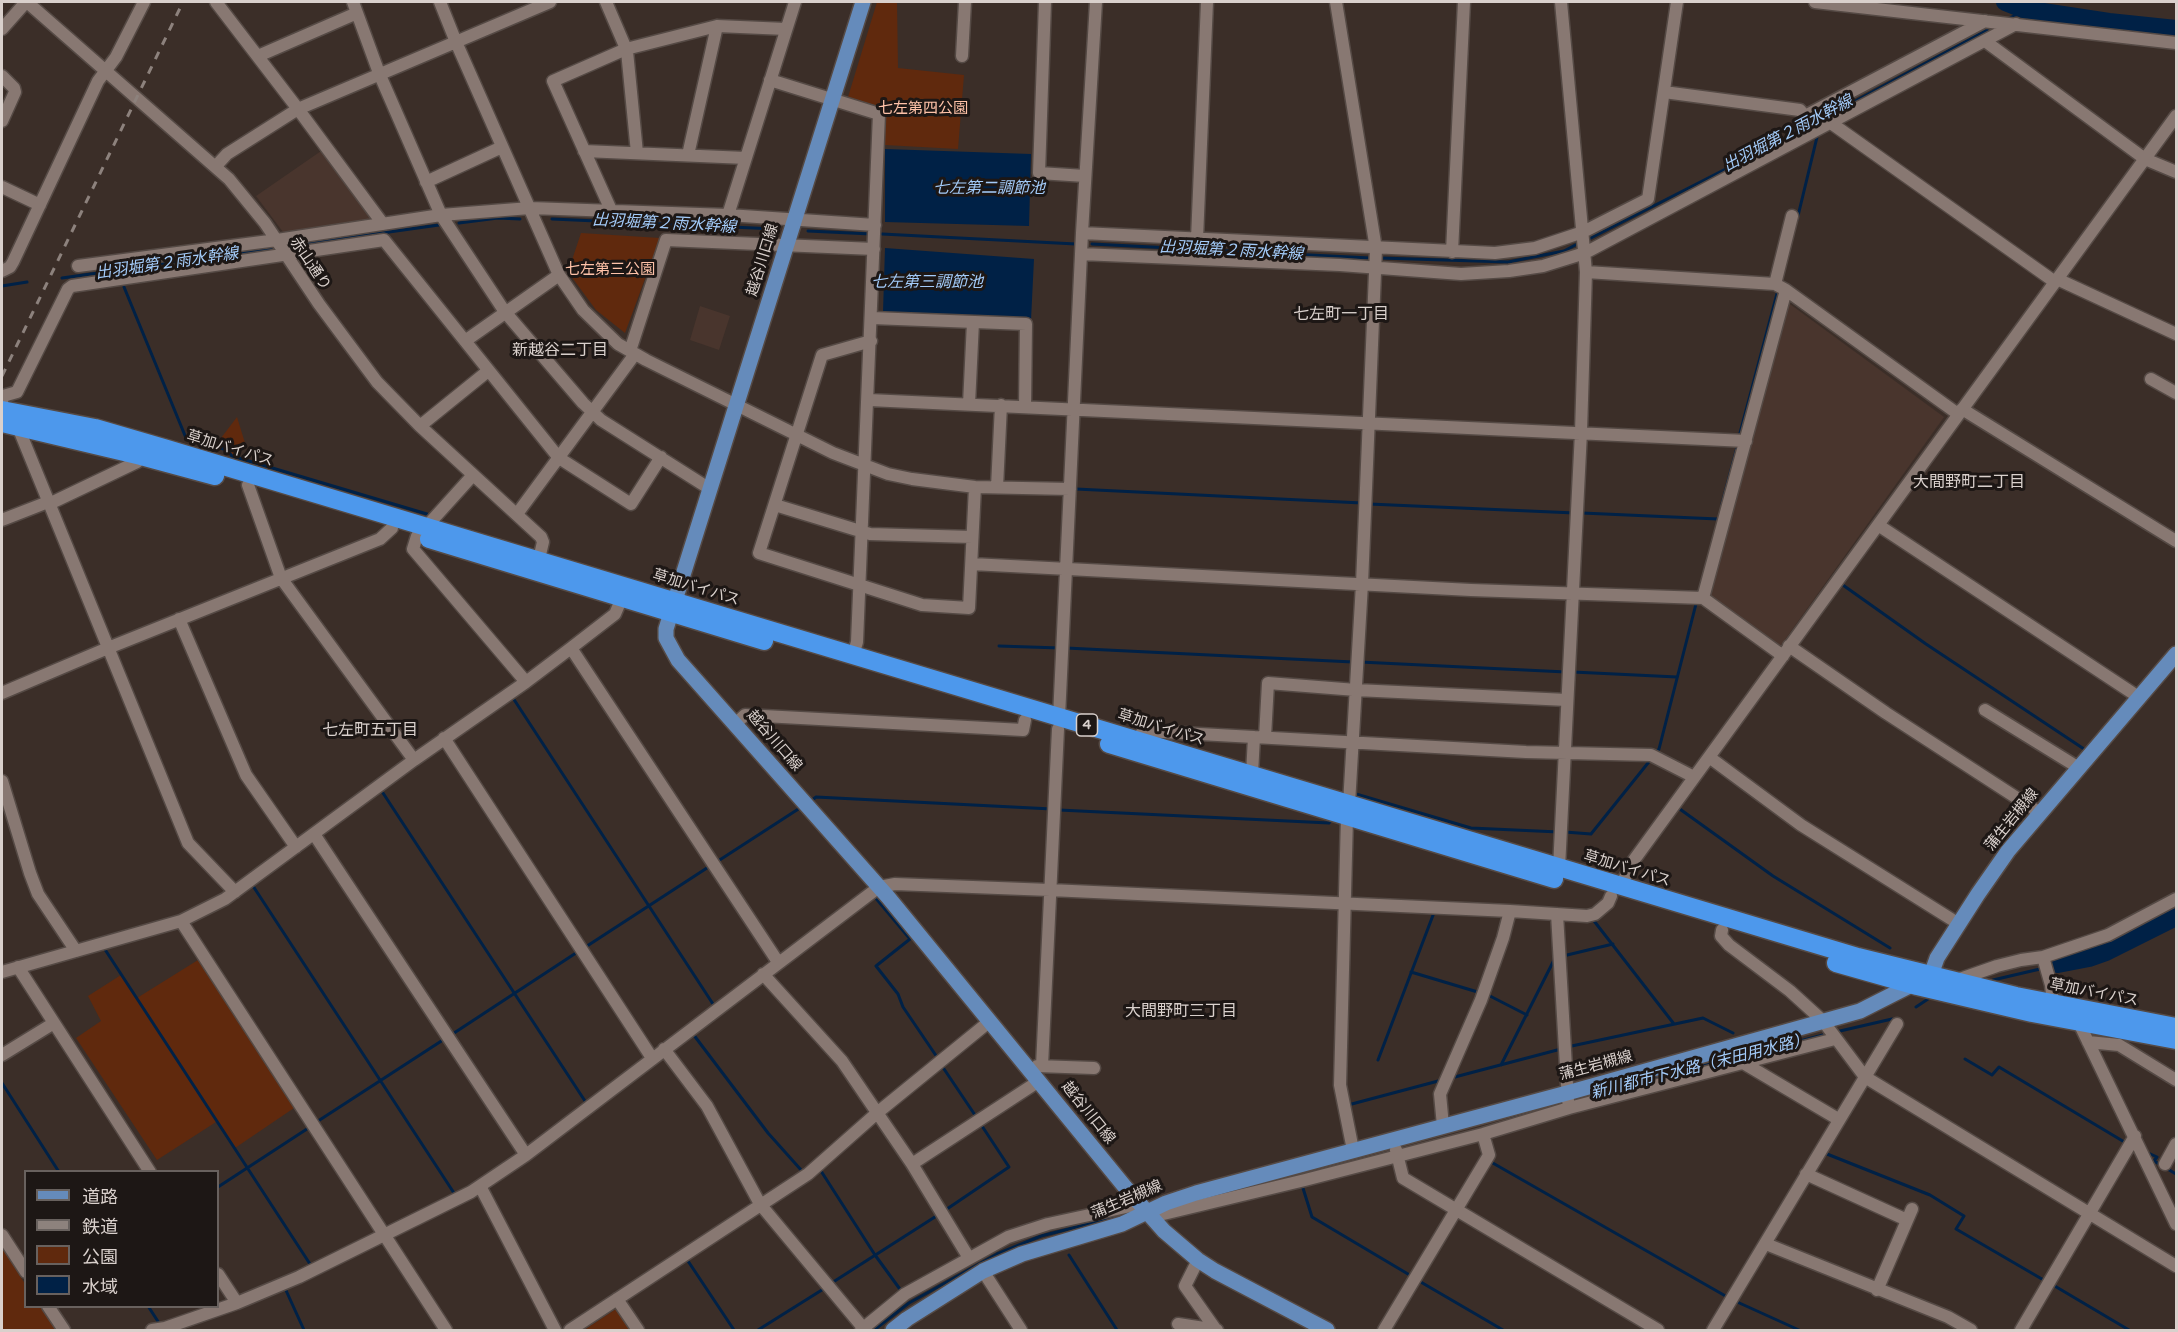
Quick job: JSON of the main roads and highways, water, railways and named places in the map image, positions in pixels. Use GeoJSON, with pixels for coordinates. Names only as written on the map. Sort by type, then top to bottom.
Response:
{"type":"FeatureCollection","features":[{"type":"Feature","properties":{"kind":"highway","name":"草加バイパス"},"geometry":{"type":"LineString","coordinates":[[2,410],[95,428],[624,592],[853,655],[1058,723],[1615,891],[1954,981],[2176,1027]]}},
{"type":"Feature","properties":{"kind":"highway","name":"草加バイパス"},"geometry":{"type":"LineString","coordinates":[[10,425],[141,456],[392,528],[422,531],[539,559],[624,592]]}},
{"type":"Feature","properties":{"kind":"highway","name":"草加バイパス"},"geometry":{"type":"LineString","coordinates":[[673,606],[1025,720],[1058,723],[1138,740],[1252,774],[1348,811],[1559,868],[1722,930],[1910,984],[2079,1023],[2176,1040]]}},
{"type":"Feature","properties":{"kind":"main road","name":"越谷川口線"},"geometry":{"type":"LineString","coordinates":[[864,2],[666,629],[670,650],[879,886],[1026,1065],[1040,1073],[1146,1211],[1164,1231],[1198,1260],[1238,1284],[1327,1330]]}},
{"type":"Feature","properties":{"kind":"main road","name":"蒲生岩槻線"},"geometry":{"type":"LineString","coordinates":[[893,1330],[983,1271],[1022,1254],[1099,1233],[1146,1211],[1196,1192],[1443,1126],[1568,1100],[1860,1011],[1931,975],[1937,958],[2008,852],[2176,654]]}},
{"type":"Feature","properties":{"kind":"water","name":"七左第二調節池"},"geometry":{"type":"Polygon","coordinates":[[[885,149],[1031,154],[1029,226],[885,222],[885,149]]]}},
{"type":"Feature","properties":{"kind":"water","name":"七左第三調節池"},"geometry":{"type":"Polygon","coordinates":[[[885,248],[1034,259],[1031,320],[883,312],[885,248]]]}},
{"type":"Feature","properties":{"kind":"waterway"},"geometry":{"type":"LineString","coordinates":[[2005,2],[2025,10]]}},
{"type":"Feature","properties":{"kind":"waterway","name":"出羽堀第２雨水幹線"},"geometry":{"type":"LineString","coordinates":[[2010,18],[2025,10]]}},
{"type":"Feature","properties":{"kind":"waterway"},"geometry":{"type":"LineString","coordinates":[[2030,10],[2176,29]]}},
{"type":"Feature","properties":{"kind":"waterway","name":"出羽堀第２雨水幹線"},"geometry":{"type":"LineString","coordinates":[[1589,239],[1794,134],[1987,30]]}},
{"type":"Feature","properties":{"kind":"waterway"},"geometry":{"type":"LineString","coordinates":[[1797,220],[1818,133]]}},
{"type":"Feature","properties":{"kind":"waterway","name":"出羽堀第２雨水幹線"},"geometry":{"type":"LineString","coordinates":[[459,223],[498,218],[520,219]]}},
{"type":"Feature","properties":{"kind":"waterway","name":"出羽堀第２雨水幹線"},"geometry":{"type":"LineString","coordinates":[[552,219],[776,229]]}},
{"type":"Feature","properties":{"kind":"waterway","name":"出羽堀第２雨水幹線"},"geometry":{"type":"LineString","coordinates":[[296,245],[439,225]]}},
{"type":"Feature","properties":{"kind":"waterway","name":"出羽堀第２雨水幹線"},"geometry":{"type":"LineString","coordinates":[[808,231],[871,234]]}},
{"type":"Feature","properties":{"kind":"waterway","name":"出羽堀第２雨水幹線"},"geometry":{"type":"LineString","coordinates":[[882,234],[1076,244]]}},
{"type":"Feature","properties":{"kind":"waterway","name":"出羽堀第２雨水幹線"},"geometry":{"type":"LineString","coordinates":[[1380,258],[1508,262],[1564,251],[1579,243]]}},
{"type":"Feature","properties":{"kind":"waterway","name":"出羽堀第２雨水幹線"},"geometry":{"type":"LineString","coordinates":[[1092,244],[1370,258]]}},
{"type":"Feature","properties":{"kind":"waterway","name":"出羽堀第２雨水幹線"},"geometry":{"type":"LineString","coordinates":[[62,278],[271,249]]}},
{"type":"Feature","properties":{"kind":"waterway","name":"出羽堀第２雨水幹線"},"geometry":{"type":"LineString","coordinates":[[2,286],[27,282]]}},
{"type":"Feature","properties":{"kind":"waterway"},"geometry":{"type":"LineString","coordinates":[[124,287],[186,438],[227,450],[232,456],[427,514]]}},
{"type":"Feature","properties":{"kind":"waterway"},"geometry":{"type":"LineString","coordinates":[[1739,437],[1778,290]]}},
{"type":"Feature","properties":{"kind":"waterway"},"geometry":{"type":"LineString","coordinates":[[1722,504],[1738,444]]}},
{"type":"Feature","properties":{"kind":"waterway"},"geometry":{"type":"LineString","coordinates":[[1076,489],[1362,503]]}},
{"type":"Feature","properties":{"kind":"waterway"},"geometry":{"type":"LineString","coordinates":[[1369,504],[1575,513]]}},
{"type":"Feature","properties":{"kind":"waterway"},"geometry":{"type":"LineString","coordinates":[[1582,513],[1718,519]]}},
{"type":"Feature","properties":{"kind":"waterway"},"geometry":{"type":"LineString","coordinates":[[1840,583],[1926,644],[2087,751]]}},
{"type":"Feature","properties":{"kind":"waterway"},"geometry":{"type":"LineString","coordinates":[[1656,753],[1659,749],[1697,600]]}},
{"type":"Feature","properties":{"kind":"waterway"},"geometry":{"type":"LineString","coordinates":[[999,646],[1060,648]]}},
{"type":"Feature","properties":{"kind":"waterway"},"geometry":{"type":"LineString","coordinates":[[1066,648],[1353,662]]}},
{"type":"Feature","properties":{"kind":"waterway"},"geometry":{"type":"LineString","coordinates":[[1360,662],[1566,672]]}},
{"type":"Feature","properties":{"kind":"waterway"},"geometry":{"type":"LineString","coordinates":[[1573,672],[1677,677]]}},
{"type":"Feature","properties":{"kind":"waterway"},"geometry":{"type":"LineString","coordinates":[[513,698],[713,1004]]}},
{"type":"Feature","properties":{"kind":"waterway"},"geometry":{"type":"LineString","coordinates":[[1565,832],[1591,834],[1652,758]]}},
{"type":"Feature","properties":{"kind":"waterway"},"geometry":{"type":"LineString","coordinates":[[383,793],[585,1101]]}},
{"type":"Feature","properties":{"kind":"waterway"},"geometry":{"type":"LineString","coordinates":[[1353,797],[1356,794],[1471,828],[1559,832]]}},
{"type":"Feature","properties":{"kind":"waterway"},"geometry":{"type":"LineString","coordinates":[[811,801],[816,797],[1052,809]]}},
{"type":"Feature","properties":{"kind":"waterway"},"geometry":{"type":"LineString","coordinates":[[715,863],[803,806]]}},
{"type":"Feature","properties":{"kind":"waterway"},"geometry":{"type":"LineString","coordinates":[[1677,807],[1773,876],[1890,948]]}},
{"type":"Feature","properties":{"kind":"waterway"},"geometry":{"type":"LineString","coordinates":[[1059,810],[1329,823],[1332,819]]}},
{"type":"Feature","properties":{"kind":"waterway"},"geometry":{"type":"LineString","coordinates":[[584,948],[710,866]]}},
{"type":"Feature","properties":{"kind":"waterway"},"geometry":{"type":"LineString","coordinates":[[253,886],[454,1193]]}},
{"type":"Feature","properties":{"kind":"waterway"},"geometry":{"type":"LineString","coordinates":[[874,896],[910,939],[876,966],[898,994],[903,1007],[939,1060]]}},
{"type":"Feature","properties":{"kind":"waterway"},"geometry":{"type":"LineString","coordinates":[[1378,1060],[1435,910]]}},
{"type":"Feature","properties":{"kind":"waterway"},"geometry":{"type":"LineString","coordinates":[[1591,917],[1674,1024]]}},
{"type":"Feature","properties":{"kind":"waterway","name":"新川都市下水路（末田用水路）"},"geometry":{"type":"LineString","coordinates":[[2058,964],[2106,952],[2176,917]]}},
{"type":"Feature","properties":{"kind":"waterway"},"geometry":{"type":"LineString","coordinates":[[1563,956],[1613,944]]}},
{"type":"Feature","properties":{"kind":"waterway"},"geometry":{"type":"LineString","coordinates":[[104,948],[310,1264]]}},
{"type":"Feature","properties":{"kind":"waterway"},"geometry":{"type":"LineString","coordinates":[[451,1035],[579,951]]}},
{"type":"Feature","properties":{"kind":"waterway"},"geometry":{"type":"LineString","coordinates":[[1501,1065],[1557,958]]}},
{"type":"Feature","properties":{"kind":"waterway","name":"新川都市下水路（末田用水路）"},"geometry":{"type":"LineString","coordinates":[[2054,965],[2058,964]]}},
{"type":"Feature","properties":{"kind":"waterway","name":"新川都市下水路（末田用水路）"},"geometry":{"type":"LineString","coordinates":[[1993,980],[2040,969]]}},
{"type":"Feature","properties":{"kind":"waterway"},"geometry":{"type":"LineString","coordinates":[[1411,972],[1481,993]]}},
{"type":"Feature","properties":{"kind":"waterway"},"geometry":{"type":"LineString","coordinates":[[1488,995],[1527,1015]]}},
{"type":"Feature","properties":{"kind":"waterway","name":"新川都市下水路（末田用水路）"},"geometry":{"type":"LineString","coordinates":[[1916,1007],[1928,999]]}},
{"type":"Feature","properties":{"kind":"waterway"},"geometry":{"type":"LineString","coordinates":[[1567,1047],[1703,1018],[1733,1033]]}},
{"type":"Feature","properties":{"kind":"waterway","name":"新川都市下水路（末田用水路）"},"geometry":{"type":"LineString","coordinates":[[1840,1031],[1892,1019]]}},
{"type":"Feature","properties":{"kind":"waterway"},"geometry":{"type":"LineString","coordinates":[[693,1034],[768,1133],[802,1171]]}},
{"type":"Feature","properties":{"kind":"waterway","name":"新川都市下水路（末田用水路）"},"geometry":{"type":"LineString","coordinates":[[1576,1099],[1823,1035]]}},
{"type":"Feature","properties":{"kind":"waterway"},"geometry":{"type":"LineString","coordinates":[[315,1123],[446,1038]]}},
{"type":"Feature","properties":{"kind":"waterway"},"geometry":{"type":"LineString","coordinates":[[1451,1078],[1561,1049]]}},
{"type":"Feature","properties":{"kind":"waterway"},"geometry":{"type":"LineString","coordinates":[[1965,1059],[1992,1075],[1999,1067],[2126,1143]]}},
{"type":"Feature","properties":{"kind":"waterway"},"geometry":{"type":"LineString","coordinates":[[942,1066],[977,1118]]}},
{"type":"Feature","properties":{"kind":"waterway"},"geometry":{"type":"LineString","coordinates":[[1348,1105],[1442,1080]]}},
{"type":"Feature","properties":{"kind":"waterway"},"geometry":{"type":"LineString","coordinates":[[2,1083],[58,1170]]}},
{"type":"Feature","properties":{"kind":"waterway","name":"新川都市下水路（末田用水路）"},"geometry":{"type":"LineString","coordinates":[[1511,1116],[1559,1103]]}},
{"type":"Feature","properties":{"kind":"waterway"},"geometry":{"type":"LineString","coordinates":[[944,1211],[1009,1167],[980,1123]]}},
{"type":"Feature","properties":{"kind":"waterway"},"geometry":{"type":"LineString","coordinates":[[219,1186],[310,1127]]}},
{"type":"Feature","properties":{"kind":"waterway"},"geometry":{"type":"LineString","coordinates":[[2146,1152],[2157,1157],[2154,1161],[2176,1174]]}},
{"type":"Feature","properties":{"kind":"waterway"},"geometry":{"type":"LineString","coordinates":[[1827,1154],[1930,1195],[1964,1216],[1956,1229],[2047,1282]]}},
{"type":"Feature","properties":{"kind":"waterway","name":"新川都市下水路（末田用水路）"},"geometry":{"type":"LineString","coordinates":[[1310,1170],[1340,1162]]}},
{"type":"Feature","properties":{"kind":"waterway"},"geometry":{"type":"LineString","coordinates":[[1491,1162],[1729,1298]]}},
{"type":"Feature","properties":{"kind":"waterway"},"geometry":{"type":"LineString","coordinates":[[821,1171],[875,1255],[902,1292]]}},
{"type":"Feature","properties":{"kind":"waterway"},"geometry":{"type":"LineString","coordinates":[[1302,1185],[1312,1217],[1413,1277]]}},
{"type":"Feature","properties":{"kind":"waterway"},"geometry":{"type":"LineString","coordinates":[[830,1284],[938,1215]]}},
{"type":"Feature","properties":{"kind":"waterway","name":"新川都市下水路（末田用水路）"},"geometry":{"type":"LineString","coordinates":[[874,1330],[909,1303],[997,1254],[1041,1236],[1112,1218]]}},
{"type":"Feature","properties":{"kind":"waterway"},"geometry":{"type":"LineString","coordinates":[[1069,1255],[1117,1330]]}},
{"type":"Feature","properties":{"kind":"waterway"},"geometry":{"type":"LineString","coordinates":[[688,1261],[734,1330]]}},
{"type":"Feature","properties":{"kind":"waterway"},"geometry":{"type":"LineString","coordinates":[[1419,1281],[1503,1330]]}},
{"type":"Feature","properties":{"kind":"waterway"},"geometry":{"type":"LineString","coordinates":[[2053,1285],[2129,1330]]}},
{"type":"Feature","properties":{"kind":"waterway"},"geometry":{"type":"LineString","coordinates":[[284,1286],[304,1330]]}},
{"type":"Feature","properties":{"kind":"waterway"},"geometry":{"type":"LineString","coordinates":[[758,1330],[825,1288]]}},
{"type":"Feature","properties":{"kind":"waterway"},"geometry":{"type":"LineString","coordinates":[[1735,1301],[1799,1330]]}},
{"type":"Feature","properties":{"kind":"waterway"},"geometry":{"type":"LineString","coordinates":[[149,1308],[159,1323]]}},
{"type":"Feature","properties":{"kind":"railway"},"geometry":{"type":"LineString","coordinates":[[2,376],[183,2]]}},
{"type":"Feature","properties":{"kind":"district","name":"七左町一丁目"},"geometry":{"type":"Point","coordinates":[1341,315]}},
{"type":"Feature","properties":{"kind":"district","name":"新越谷二丁目"},"geometry":{"type":"Point","coordinates":[560,351]}},
{"type":"Feature","properties":{"kind":"district","name":"大間野町二丁目"},"geometry":{"type":"Point","coordinates":[1969,483]}},
{"type":"Feature","properties":{"kind":"district","name":"七左町五丁目"},"geometry":{"type":"Point","coordinates":[370,731]}},
{"type":"Feature","properties":{"kind":"district","name":"大間野町三丁目"},"geometry":{"type":"Point","coordinates":[1181,1012]}},
{"type":"Feature","properties":{"kind":"park label","name":"七左第四公園"},"geometry":{"type":"Point","coordinates":[923,109]}},
{"type":"Feature","properties":{"kind":"park label","name":"七左第三公園"},"geometry":{"type":"Point","coordinates":[610,270]}}]}
